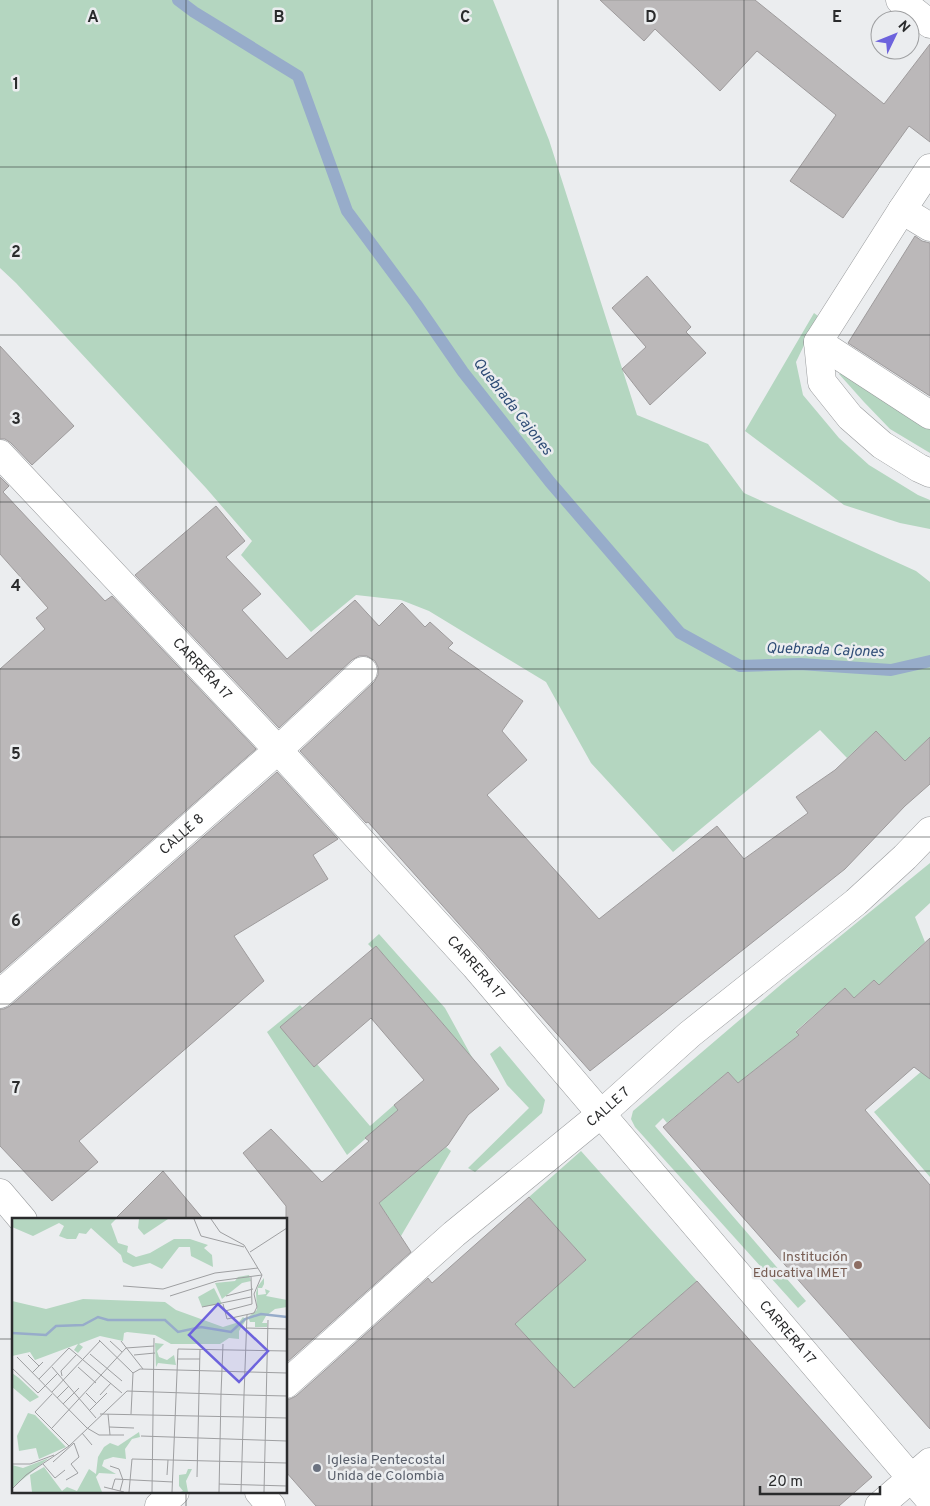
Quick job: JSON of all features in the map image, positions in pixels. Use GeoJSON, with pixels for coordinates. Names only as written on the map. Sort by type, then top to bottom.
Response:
{"type":"FeatureCollection","features":[{"type":"Feature","properties":{"kind":"street"},"geometry":{"type":"LineString","coordinates":[[900,0],[930,24]]}},
{"type":"Feature","properties":{"kind":"street"},"geometry":{"type":"LineString","coordinates":[[930,168],[818,342],[822,382],[850,417],[882,445],[918,468],[930,473]]}},
{"type":"Feature","properties":{"kind":"street"},"geometry":{"type":"LineString","coordinates":[[902,210],[930,228]]}},
{"type":"Feature","properties":{"kind":"street"},"geometry":{"type":"LineString","coordinates":[[818,342],[930,415]]}},
{"type":"Feature","properties":{"kind":"street","name":"CARRERA 17"},"geometry":{"type":"LineString","coordinates":[[0,454],[278,750],[475,966],[601,1114],[920,1470],[930,1500]]}},
{"type":"Feature","properties":{"kind":"street","name":"CALLE 8"},"geometry":{"type":"LineString","coordinates":[[0,994],[278,750],[362,670]]}},
{"type":"Feature","properties":{"kind":"street","name":"CALLE 7"},"geometry":{"type":"LineString","coordinates":[[288,1382],[454,1234],[601,1114],[690,1034],[856,902],[930,831]]}},
{"type":"Feature","properties":{"kind":"street"},"geometry":{"type":"LineString","coordinates":[[0,1193],[21,1218]]}},
{"type":"Feature","properties":{"kind":"street"},"geometry":{"type":"LineString","coordinates":[[879,1506],[920,1470]]}},
{"type":"Feature","properties":{"kind":"street"},"geometry":{"type":"LineString","coordinates":[[160,1506],[173,1494]]}},
{"type":"Feature","properties":{"kind":"street"},"geometry":{"type":"LineString","coordinates":[[261,1494],[271,1506]]}},
{"type":"Feature","properties":{"kind":"green space"},"geometry":{"type":"Polygon","coordinates":[[[0,0],[493,0],[549,140],[637,415],[708,444],[744,493],[916,571],[930,582],[930,737],[905,761],[876,731],[847,758],[820,730],[673,852],[591,763],[546,682],[429,611],[401,600],[356,595],[311,632],[241,555],[252,541],[206,488],[0,268],[0,0]]]}},
{"type":"Feature","properties":{"kind":"green space"},"geometry":{"type":"Polygon","coordinates":[[[814,313],[818,316],[796,362],[803,395],[839,438],[869,465],[918,495],[930,500],[930,529],[900,523],[844,505],[745,431],[814,313]]]}},
{"type":"Feature","properties":{"kind":"green space"},"geometry":{"type":"Polygon","coordinates":[[[846,371],[930,426],[930,453],[890,429],[839,374],[846,371]]]}},
{"type":"Feature","properties":{"kind":"green space"},"geometry":{"type":"Polygon","coordinates":[[[930,863],[930,903],[915,917],[925,942],[879,985],[874,980],[854,998],[845,988],[796,1031],[799,1035],[738,1083],[728,1072],[667,1123],[663,1118],[655,1126],[806,1301],[798,1308],[635,1127],[631,1119],[633,1111],[784,982],[930,863]]]}},
{"type":"Feature","properties":{"kind":"green space"},"geometry":{"type":"Polygon","coordinates":[[[379,934],[445,1008],[473,1059],[376,946],[373,949],[368,944],[379,934]]]}},
{"type":"Feature","properties":{"kind":"green space"},"geometry":{"type":"Polygon","coordinates":[[[300,1005],[310,1016],[287,1035],[313,1066],[317,1064],[370,1126],[394,1105],[398,1110],[347,1155],[267,1032],[300,1005]]]}},
{"type":"Feature","properties":{"kind":"green space"},"geometry":{"type":"Polygon","coordinates":[[[500,1046],[545,1100],[542,1113],[475,1172],[468,1168],[529,1108],[507,1085],[490,1054],[500,1046]]]}},
{"type":"Feature","properties":{"kind":"green space"},"geometry":{"type":"Polygon","coordinates":[[[930,1064],[930,1177],[874,1112],[930,1064]]]}},
{"type":"Feature","properties":{"kind":"green space"},"geometry":{"type":"Polygon","coordinates":[[[446,1147],[451,1151],[401,1236],[379,1203],[446,1147]]]}},
{"type":"Feature","properties":{"kind":"green space"},"geometry":{"type":"Polygon","coordinates":[[[581,1151],[697,1281],[574,1388],[515,1324],[586,1260],[529,1197],[581,1151]]]}},
{"type":"Feature","properties":{"kind":"building"},"geometry":{"type":"Polygon","coordinates":[[[600,0],[755,0],[884,104],[918,60],[920,60],[920,57],[930,44],[930,142],[909,126],[843,218],[790,181],[836,115],[757,51],[720,91],[655,29],[644,41],[600,0]]]}},
{"type":"Feature","properties":{"kind":"building"},"geometry":{"type":"Polygon","coordinates":[[[915,236],[922,241],[930,243],[930,396],[848,343],[915,236]]]}},
{"type":"Feature","properties":{"kind":"building"},"geometry":{"type":"Polygon","coordinates":[[[647,276],[691,327],[686,332],[706,353],[650,405],[622,369],[646,347],[612,308],[647,276]]]}},
{"type":"Feature","properties":{"kind":"building"},"geometry":{"type":"Polygon","coordinates":[[[0,346],[74,426],[32,465],[11,443],[5,439],[0,439],[0,346]]]}},
{"type":"Feature","properties":{"kind":"building"},"geometry":{"type":"Polygon","coordinates":[[[0,477],[9,486],[3,492],[105,601],[112,596],[256,749],[0,973],[0,669],[45,629],[36,618],[48,608],[0,554],[0,477]]]}},
{"type":"Feature","properties":{"kind":"building"},"geometry":{"type":"Polygon","coordinates":[[[216,506],[245,541],[226,557],[261,594],[242,610],[287,659],[355,600],[379,626],[402,603],[425,627],[430,622],[453,643],[448,648],[523,701],[502,731],[527,760],[487,795],[599,919],[717,826],[744,859],[808,813],[796,797],[835,770],[876,731],[905,761],[930,737],[930,784],[905,806],[845,869],[590,1071],[368,822],[366,823],[300,751],[374,682],[378,675],[378,667],[375,661],[367,656],[359,656],[352,660],[279,728],[135,575],[216,506]]]}},
{"type":"Feature","properties":{"kind":"building"},"geometry":{"type":"Polygon","coordinates":[[[277,772],[338,839],[313,855],[328,879],[234,936],[264,981],[79,1141],[98,1162],[52,1201],[0,1146],[0,1009],[10,1006],[277,772]]]}},
{"type":"Feature","properties":{"kind":"building","name":"Institución Educativa IMET"},"geometry":{"type":"Polygon","coordinates":[[[930,938],[930,1079],[914,1067],[865,1110],[930,1185],[930,1429],[663,1127],[728,1072],[738,1083],[799,1035],[796,1032],[845,988],[854,998],[874,980],[879,985],[930,938]]]}},
{"type":"Feature","properties":{"kind":"building"},"geometry":{"type":"Polygon","coordinates":[[[376,946],[499,1089],[468,1115],[448,1145],[379,1203],[411,1252],[288,1361],[288,1218],[286,1218],[286,1206],[243,1153],[271,1129],[322,1182],[369,1141],[365,1138],[398,1110],[394,1105],[424,1080],[371,1018],[314,1067],[280,1027],[376,946]]]}},
{"type":"Feature","properties":{"kind":"building"},"geometry":{"type":"Polygon","coordinates":[[[163,1171],[202,1218],[116,1218],[163,1171]]]}},
{"type":"Feature","properties":{"kind":"building"},"geometry":{"type":"Polygon","coordinates":[[[529,1197],[586,1260],[515,1324],[574,1388],[697,1281],[872,1477],[839,1506],[316,1506],[288,1474],[288,1399],[296,1396],[428,1278],[432,1283],[529,1197]]]}},
{"type":"Feature","properties":{"kind":"waterway","name":"Quebrada Cajones"},"geometry":{"type":"LineString","coordinates":[[178,0],[194,12],[298,76],[347,211],[416,304],[463,372],[550,482],[680,633],[740,666],[800,664],[891,670],[930,661]]}},
{"type":"Feature","properties":{"kind":"place","name":"Institución Educativa IMET"},"geometry":{"type":"Point","coordinates":[858,1265]}},
{"type":"Feature","properties":{"kind":"place","name":"Iglesia Pentecostal Unida de Colombia"},"geometry":{"type":"Point","coordinates":[317,1468]}}]}
